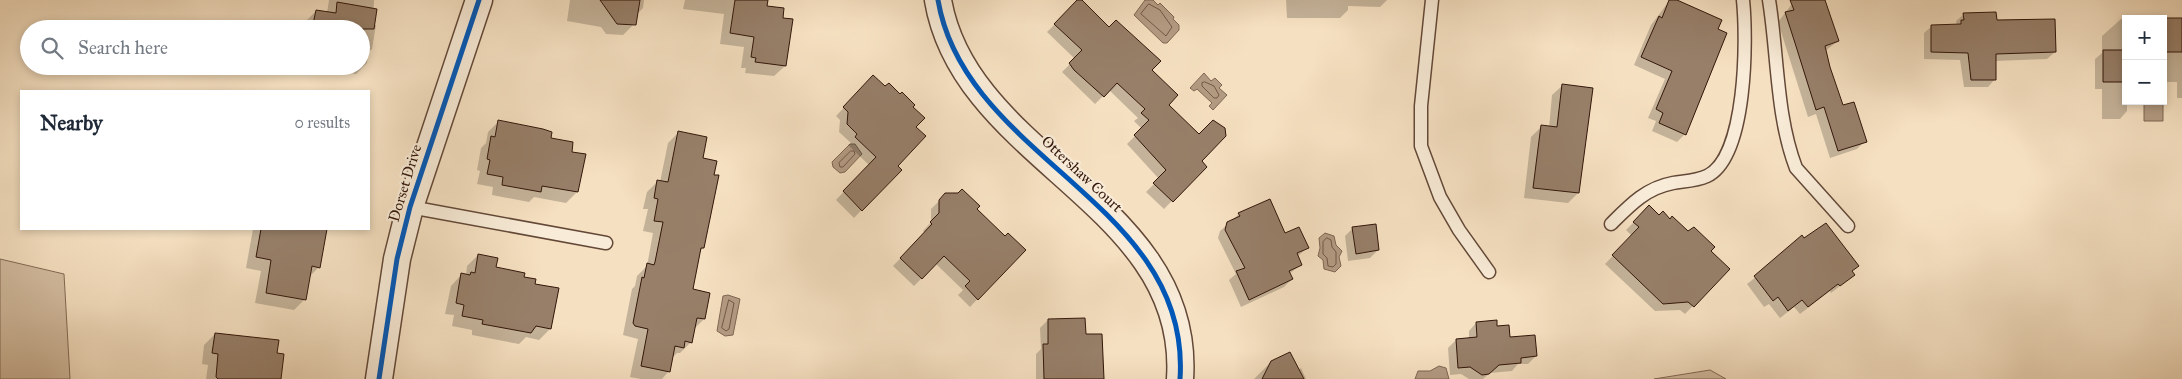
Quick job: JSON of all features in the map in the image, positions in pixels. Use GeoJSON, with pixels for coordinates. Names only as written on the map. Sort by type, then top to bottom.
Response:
{"type":"FeatureCollection","features":[{"type":"Feature","properties":{"kind":"street","name":"Dorset Drive"},"geometry":{"type":"LineString","coordinates":[[379,379],[397,259],[410,207],[478,0]]}},
{"type":"Feature","properties":{"kind":"street","name":"Ottershaw Court"},"geometry":{"type":"LineString","coordinates":[[938,0],[956,55],[983,96],[1121,228],[1150,265],[1161,285],[1176,330],[1180,379]]}},
{"type":"Feature","properties":{"kind":"lane"},"geometry":{"type":"LineString","coordinates":[[1432,0],[1421,106],[1421,146],[1444,203],[1489,272]]}},
{"type":"Feature","properties":{"kind":"lane"},"geometry":{"type":"LineString","coordinates":[[1611,224],[1646,192],[1666,185],[1706,177],[1712,173],[1725,157],[1735,130],[1745,62],[1743,0]]}},
{"type":"Feature","properties":{"kind":"lane"},"geometry":{"type":"LineString","coordinates":[[1769,0],[1780,93],[1791,156],[1796,168],[1848,226]]}},
{"type":"Feature","properties":{"kind":"lane"},"geometry":{"type":"LineString","coordinates":[[410,207],[606,242]]}},
{"type":"Feature","properties":{"kind":"shaded area"},"geometry":{"type":"Polygon","coordinates":[[[0,259],[64,274],[70,379],[0,379],[0,259]]]}},
{"type":"Feature","properties":{"kind":"shaded area"},"geometry":{"type":"Polygon","coordinates":[[[1710,370],[1726,379],[1654,379],[1710,370]]]}},
{"type":"Feature","properties":{"kind":"water"},"geometry":{"type":"Polygon","coordinates":[[[1145,0],[1153,0],[1158,5],[1160,3],[1179,25],[1179,30],[1167,43],[1163,43],[1134,15],[1145,0]]]}},
{"type":"Feature","properties":{"kind":"water"},"geometry":{"type":"Polygon","coordinates":[[[1204,73],[1211,81],[1215,78],[1222,85],[1219,88],[1227,95],[1213,110],[1209,106],[1212,103],[1197,89],[1194,91],[1190,88],[1204,73]]]}},
{"type":"Feature","properties":{"kind":"water"},"geometry":{"type":"Polygon","coordinates":[[[2144,105],[2163,105],[2163,121],[2144,121],[2144,105]]]}},
{"type":"Feature","properties":{"kind":"water"},"geometry":{"type":"Polygon","coordinates":[[[850,144],[855,144],[862,154],[845,172],[840,173],[833,167],[832,162],[850,144]]]}},
{"type":"Feature","properties":{"kind":"water"},"geometry":{"type":"Polygon","coordinates":[[[1325,233],[1334,236],[1336,245],[1342,251],[1339,257],[1341,266],[1335,272],[1324,269],[1323,260],[1318,256],[1320,248],[1319,238],[1325,233]]]}},
{"type":"Feature","properties":{"kind":"water"},"geometry":{"type":"Polygon","coordinates":[[[728,295],[740,299],[733,335],[725,336],[717,331],[723,296],[728,295]]]}},
{"type":"Feature","properties":{"kind":"water"},"geometry":{"type":"Polygon","coordinates":[[[1439,366],[1446,368],[1449,379],[1415,379],[1418,371],[1430,371],[1439,366]]]}},
{"type":"Feature","properties":{"kind":"building"},"geometry":{"type":"Polygon","coordinates":[[[600,0],[640,0],[636,25],[617,24],[600,0]]]}},
{"type":"Feature","properties":{"kind":"building"},"geometry":{"type":"Polygon","coordinates":[[[735,0],[768,0],[767,6],[784,8],[783,18],[793,19],[786,66],[755,62],[756,58],[751,57],[754,37],[730,33],[735,0]]]}},
{"type":"Feature","properties":{"kind":"building"},"geometry":{"type":"Polygon","coordinates":[[[1077,0],[1082,0],[1109,27],[1116,20],[1161,61],[1152,70],[1178,95],[1169,105],[1199,134],[1213,120],[1225,128],[1226,136],[1202,161],[1207,167],[1173,202],[1153,183],[1166,170],[1134,135],[1149,120],[1141,113],[1145,109],[1117,83],[1104,97],[1074,70],[1069,63],[1082,50],[1054,24],[1077,0]]]}},
{"type":"Feature","properties":{"kind":"building"},"geometry":{"type":"Polygon","coordinates":[[[1669,0],[1677,0],[1722,20],[1718,29],[1727,33],[1686,135],[1659,123],[1663,113],[1656,109],[1672,71],[1641,57],[1659,16],[1662,18],[1669,0]]]}},
{"type":"Feature","properties":{"kind":"building"},"geometry":{"type":"Polygon","coordinates":[[[1790,0],[1825,0],[1839,41],[1825,46],[1830,67],[1843,105],[1854,102],[1867,142],[1838,151],[1824,107],[1816,110],[1785,12],[1794,10],[1790,0]]]}},
{"type":"Feature","properties":{"kind":"building"},"geometry":{"type":"Polygon","coordinates":[[[337,2],[377,9],[374,29],[370,29],[370,20],[314,20],[316,10],[336,13],[337,2]]]}},
{"type":"Feature","properties":{"kind":"building"},"geometry":{"type":"Polygon","coordinates":[[[1996,12],[1997,20],[2055,19],[2056,52],[1996,54],[1996,80],[1971,80],[1968,53],[1931,52],[1931,25],[1961,24],[1961,20],[1964,20],[1963,13],[1996,12]]]}},
{"type":"Feature","properties":{"kind":"building"},"geometry":{"type":"Polygon","coordinates":[[[2167,18],[2182,18],[2182,52],[2167,52],[2167,18]]]}},
{"type":"Feature","properties":{"kind":"building"},"geometry":{"type":"Polygon","coordinates":[[[2103,50],[2122,50],[2122,82],[2103,82],[2103,50]]]}},
{"type":"Feature","properties":{"kind":"building"},"geometry":{"type":"Polygon","coordinates":[[[873,75],[885,86],[889,83],[900,94],[902,92],[915,105],[913,107],[925,118],[916,127],[926,136],[898,166],[902,170],[862,211],[843,191],[876,157],[855,137],[857,134],[847,124],[848,112],[843,107],[873,75]]]}},
{"type":"Feature","properties":{"kind":"building"},"geometry":{"type":"Polygon","coordinates":[[[1562,84],[1593,88],[1579,193],[1533,188],[1541,125],[1557,127],[1562,84]]]}},
{"type":"Feature","properties":{"kind":"building"},"geometry":{"type":"Polygon","coordinates":[[[498,120],[543,129],[552,132],[551,138],[573,142],[572,152],[586,154],[578,192],[542,186],[541,192],[502,185],[503,177],[487,174],[490,160],[487,159],[491,136],[495,137],[498,120]]]}},
{"type":"Feature","properties":{"kind":"building"},"geometry":{"type":"Polygon","coordinates":[[[678,131],[707,137],[703,158],[717,161],[714,175],[719,175],[704,248],[701,248],[693,289],[710,293],[705,319],[697,318],[692,343],[685,341],[684,348],[675,346],[670,372],[641,366],[648,329],[635,326],[633,323],[642,277],[644,278],[647,263],[654,265],[663,222],[654,221],[658,199],[654,198],[657,180],[668,182],[678,131]]]}},
{"type":"Feature","properties":{"kind":"building"},"geometry":{"type":"Polygon","coordinates":[[[962,189],[980,206],[977,209],[1005,236],[1008,233],[1026,250],[978,300],[965,286],[970,281],[944,256],[922,279],[900,258],[932,224],[930,222],[939,213],[939,200],[945,193],[958,193],[962,189]]]}},
{"type":"Feature","properties":{"kind":"building"},"geometry":{"type":"Polygon","coordinates":[[[1270,199],[1285,233],[1299,227],[1309,248],[1297,253],[1302,265],[1289,271],[1293,279],[1249,300],[1236,271],[1245,268],[1225,230],[1227,222],[1240,216],[1238,213],[1270,199]]]}},
{"type":"Feature","properties":{"kind":"building"},"geometry":{"type":"Polygon","coordinates":[[[1649,205],[1659,215],[1663,211],[1670,219],[1672,216],[1688,231],[1694,227],[1715,247],[1711,251],[1730,269],[1694,307],[1688,302],[1663,304],[1612,255],[1639,227],[1633,222],[1649,205]]]}},
{"type":"Feature","properties":{"kind":"building"},"geometry":{"type":"Polygon","coordinates":[[[1826,223],[1859,266],[1852,271],[1855,275],[1840,286],[1838,284],[1808,307],[1802,300],[1788,311],[1778,297],[1773,301],[1754,276],[1802,235],[1804,238],[1826,223]]]}},
{"type":"Feature","properties":{"kind":"building"},"geometry":{"type":"Polygon","coordinates":[[[1376,224],[1379,250],[1356,254],[1352,227],[1376,224]]]}},
{"type":"Feature","properties":{"kind":"building"},"geometry":{"type":"Polygon","coordinates":[[[261,230],[327,230],[320,268],[312,266],[306,300],[266,293],[271,260],[256,257],[261,230]]]}},
{"type":"Feature","properties":{"kind":"building"},"geometry":{"type":"Polygon","coordinates":[[[478,254],[498,258],[496,267],[525,273],[524,277],[536,279],[535,284],[559,288],[551,329],[536,326],[531,333],[482,324],[483,320],[462,316],[464,305],[456,303],[461,273],[470,275],[471,272],[475,273],[478,254]]]}},
{"type":"Feature","properties":{"kind":"building"},"geometry":{"type":"Polygon","coordinates":[[[1085,318],[1086,334],[1102,334],[1104,379],[1044,379],[1043,344],[1048,344],[1048,319],[1085,318]]]}},
{"type":"Feature","properties":{"kind":"building"},"geometry":{"type":"Polygon","coordinates":[[[1497,320],[1497,326],[1509,325],[1510,337],[1535,335],[1537,356],[1521,358],[1521,363],[1499,365],[1489,374],[1482,375],[1470,367],[1458,368],[1456,339],[1477,337],[1476,322],[1497,320]]]}},
{"type":"Feature","properties":{"kind":"building"},"geometry":{"type":"Polygon","coordinates":[[[215,333],[279,340],[277,353],[284,354],[281,379],[218,379],[216,377],[218,354],[212,353],[215,333]]]}},
{"type":"Feature","properties":{"kind":"building"},"geometry":{"type":"Polygon","coordinates":[[[1290,352],[1304,379],[1262,379],[1271,361],[1290,352]]]}},
{"type":"Feature","properties":{"kind":"cycle path"},"geometry":{"type":"LineString","coordinates":[[379,379],[397,259],[410,207],[479,0]]}},
{"type":"Feature","properties":{"kind":"cycle path"},"geometry":{"type":"LineString","coordinates":[[938,0],[957,55],[989,102],[1030,144],[1116,224],[1151,268],[1174,319],[1180,379]]}}]}
